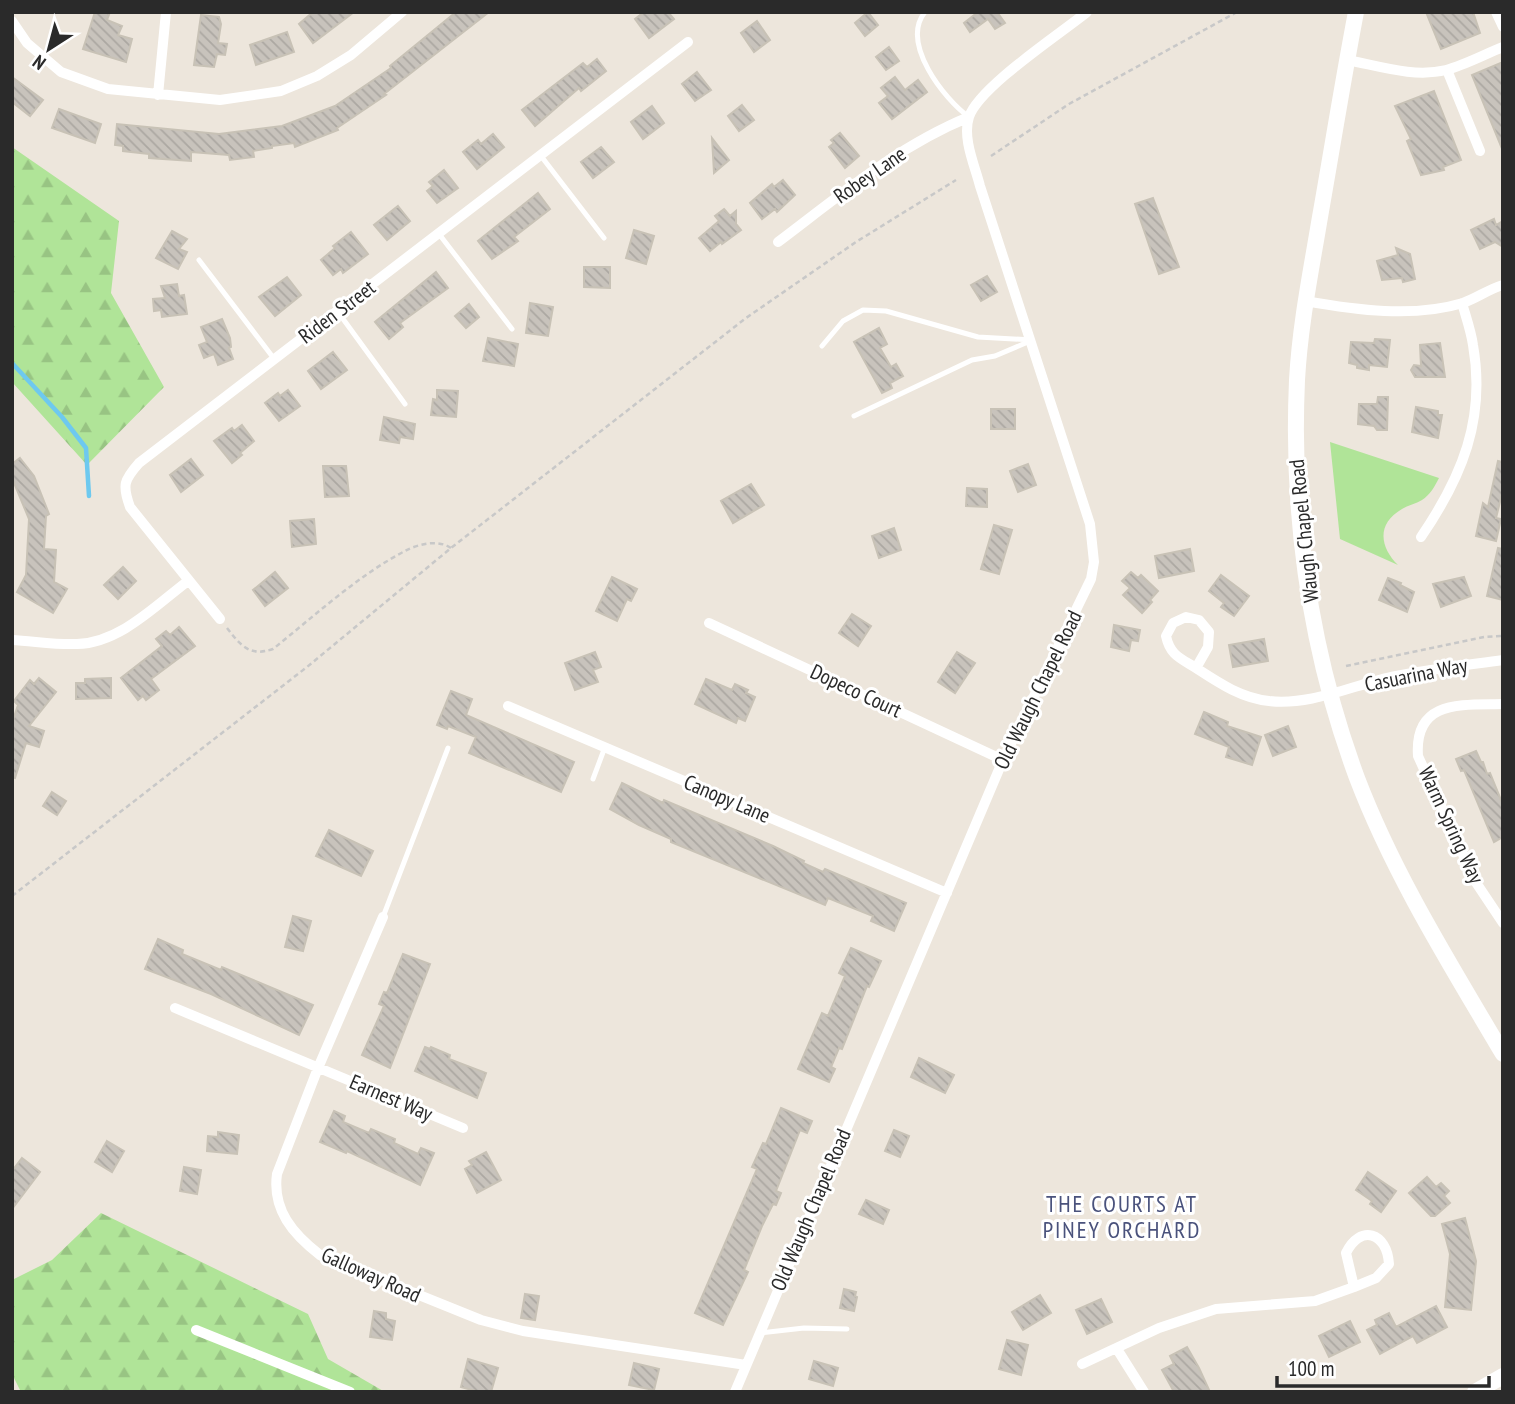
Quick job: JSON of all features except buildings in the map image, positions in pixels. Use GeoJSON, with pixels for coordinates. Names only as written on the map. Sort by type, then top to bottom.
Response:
{"type":"FeatureCollection","features":[{"type":"Feature","properties":{"kind":"main road","name":"Waugh Chapel Road"},"geometry":{"type":"LineString","coordinates":[[1356,12],[1305,301],[1297,378],[1295,464],[1305,574],[1329,693],[1358,779],[1401,877],[1503,1054]]}},
{"type":"Feature","properties":{"kind":"main road"},"geometry":{"type":"LineString","coordinates":[[1475,1392],[1503,1376]]}},
{"type":"Feature","properties":{"kind":"street"},"geometry":{"type":"LineString","coordinates":[[158,95],[166,12]]}},
{"type":"Feature","properties":{"kind":"street"},"geometry":{"type":"LineString","coordinates":[[969,117],[985,94],[1087,12]]}},
{"type":"Feature","properties":{"kind":"street"},"geometry":{"type":"LineString","coordinates":[[1496,12],[1503,27]]}},
{"type":"Feature","properties":{"kind":"street"},"geometry":{"type":"LineString","coordinates":[[12,21],[27,43],[61,72],[108,89],[220,100],[281,91],[317,76],[351,55],[395,14]]}},
{"type":"Feature","properties":{"kind":"street","name":"Riden Street"},"geometry":{"type":"LineString","coordinates":[[220,619],[130,507],[124,491],[128,476],[139,463],[688,42]]}},
{"type":"Feature","properties":{"kind":"street"},"geometry":{"type":"LineString","coordinates":[[1347,60],[1409,72],[1447,70],[1503,47]]}},
{"type":"Feature","properties":{"kind":"street"},"geometry":{"type":"LineString","coordinates":[[1447,70],[1480,150]]}},
{"type":"Feature","properties":{"kind":"street","name":"Robey Lane"},"geometry":{"type":"LineString","coordinates":[[778,242],[887,160],[940,129],[969,117]]}},
{"type":"Feature","properties":{"kind":"street","name":"Old Waugh Chapel Road"},"geometry":{"type":"LineString","coordinates":[[735,1392],[1003,760],[1091,579],[1094,562],[1090,524],[980,186],[968,142],[969,117]]}},
{"type":"Feature","properties":{"kind":"street"},"geometry":{"type":"LineString","coordinates":[[1305,301],[1354,309],[1389,311],[1462,303],[1503,285]]}},
{"type":"Feature","properties":{"kind":"street"},"geometry":{"type":"LineString","coordinates":[[1422,537],[1445,503],[1463,464],[1473,425],[1476,389],[1473,345],[1462,303]]}},
{"type":"Feature","properties":{"kind":"street"},"geometry":{"type":"LineString","coordinates":[[12,639],[78,644],[102,640],[123,630],[188,581]]}},
{"type":"Feature","properties":{"kind":"street"},"geometry":{"type":"LineString","coordinates":[[1186,617],[1199,620],[1209,632],[1208,647],[1196,668],[1168,648],[1166,636],[1173,623],[1186,617]]}},
{"type":"Feature","properties":{"kind":"street","name":"Dopeco Court"},"geometry":{"type":"LineString","coordinates":[[709,622],[1003,760]]}},
{"type":"Feature","properties":{"kind":"street","name":"Casuarina Way"},"geometry":{"type":"LineString","coordinates":[[1196,668],[1246,697],[1271,702],[1298,701],[1395,676],[1503,660]]}},
{"type":"Feature","properties":{"kind":"street","name":"Warm Spring Way"},"geometry":{"type":"LineString","coordinates":[[1503,704],[1447,706],[1433,713],[1423,725],[1417,740],[1418,756],[1475,881],[1503,923]]}},
{"type":"Feature","properties":{"kind":"street","name":"Canopy Lane"},"geometry":{"type":"LineString","coordinates":[[508,705],[947,893]]}},
{"type":"Feature","properties":{"kind":"street","name":"Galloway Road"},"geometry":{"type":"LineString","coordinates":[[383,917],[318,1068],[277,1174],[275,1188],[282,1216],[290,1228],[320,1255],[481,1320],[523,1331],[746,1365]]}},
{"type":"Feature","properties":{"kind":"street","name":"Earnest Way"},"geometry":{"type":"LineString","coordinates":[[174,1008],[463,1128]]}},
{"type":"Feature","properties":{"kind":"street"},"geometry":{"type":"LineString","coordinates":[[1082,1364],[1159,1328],[1216,1309],[1315,1301],[1354,1287],[1376,1278],[1389,1264],[1388,1248],[1378,1238],[1365,1235],[1351,1243],[1346,1253],[1354,1287]]}},
{"type":"Feature","properties":{"kind":"street"},"geometry":{"type":"LineString","coordinates":[[196,1330],[332,1388],[350,1392]]}},
{"type":"Feature","properties":{"kind":"street"},"geometry":{"type":"LineString","coordinates":[[1117,1349],[1144,1392]]}},
{"type":"Feature","properties":{"kind":"lane"},"geometry":{"type":"LineString","coordinates":[[925,12],[921,16],[918,33],[920,52],[954,106],[969,117]]}},
{"type":"Feature","properties":{"kind":"lane"},"geometry":{"type":"LineString","coordinates":[[541,156],[604,238]]}},
{"type":"Feature","properties":{"kind":"lane"},"geometry":{"type":"LineString","coordinates":[[439,234],[512,330]]}},
{"type":"Feature","properties":{"kind":"lane"},"geometry":{"type":"LineString","coordinates":[[199,260],[275,360]]}},
{"type":"Feature","properties":{"kind":"lane"},"geometry":{"type":"LineString","coordinates":[[822,345],[843,321],[863,310],[886,311],[978,337],[1032,341]]}},
{"type":"Feature","properties":{"kind":"lane"},"geometry":{"type":"LineString","coordinates":[[338,312],[405,404]]}},
{"type":"Feature","properties":{"kind":"lane"},"geometry":{"type":"LineString","coordinates":[[854,416],[972,360],[995,356],[1032,341]]}},
{"type":"Feature","properties":{"kind":"lane"},"geometry":{"type":"LineString","coordinates":[[593,779],[605,747]]}},
{"type":"Feature","properties":{"kind":"lane"},"geometry":{"type":"LineString","coordinates":[[383,917],[448,748]]}},
{"type":"Feature","properties":{"kind":"lane"},"geometry":{"type":"LineString","coordinates":[[759,1333],[804,1328],[847,1329]]}},
{"type":"Feature","properties":{"kind":"path"},"geometry":{"type":"LineString","coordinates":[[991,156],[1069,104],[1237,12]]}},
{"type":"Feature","properties":{"kind":"path"},"geometry":{"type":"LineString","coordinates":[[12,896],[746,318],[856,242],[956,180]]}},
{"type":"Feature","properties":{"kind":"path"},"geometry":{"type":"LineString","coordinates":[[220,619],[248,649],[259,653],[273,649],[368,575],[406,551],[427,544],[443,543],[451,548]]}},
{"type":"Feature","properties":{"kind":"path"},"geometry":{"type":"LineString","coordinates":[[1346,666],[1484,637],[1503,636]]}},
{"type":"Feature","properties":{"kind":"green space"},"geometry":{"type":"Polygon","coordinates":[[[12,147],[119,221],[111,293],[164,387],[87,465],[12,382],[12,147]]]}},
{"type":"Feature","properties":{"kind":"green space"},"geometry":{"type":"Polygon","coordinates":[[[1330,442],[1439,478],[1427,496],[1404,508],[1388,522],[1384,543],[1398,565],[1340,539],[1330,442]]]}},
{"type":"Feature","properties":{"kind":"green space"},"geometry":{"type":"Polygon","coordinates":[[[101,1213],[308,1314],[328,1359],[385,1392],[21,1392],[12,1374],[12,1280],[52,1260],[101,1213]]]}},
{"type":"Feature","properties":{"kind":"waterway"},"geometry":{"type":"LineString","coordinates":[[12,363],[62,417],[86,448],[89,496]]}},
{"type":"Feature","properties":{"kind":"district","name":"THE COURTS AT PINEY ORCHARD"},"geometry":{"type":"Point","coordinates":[1122,1217]}}]}
